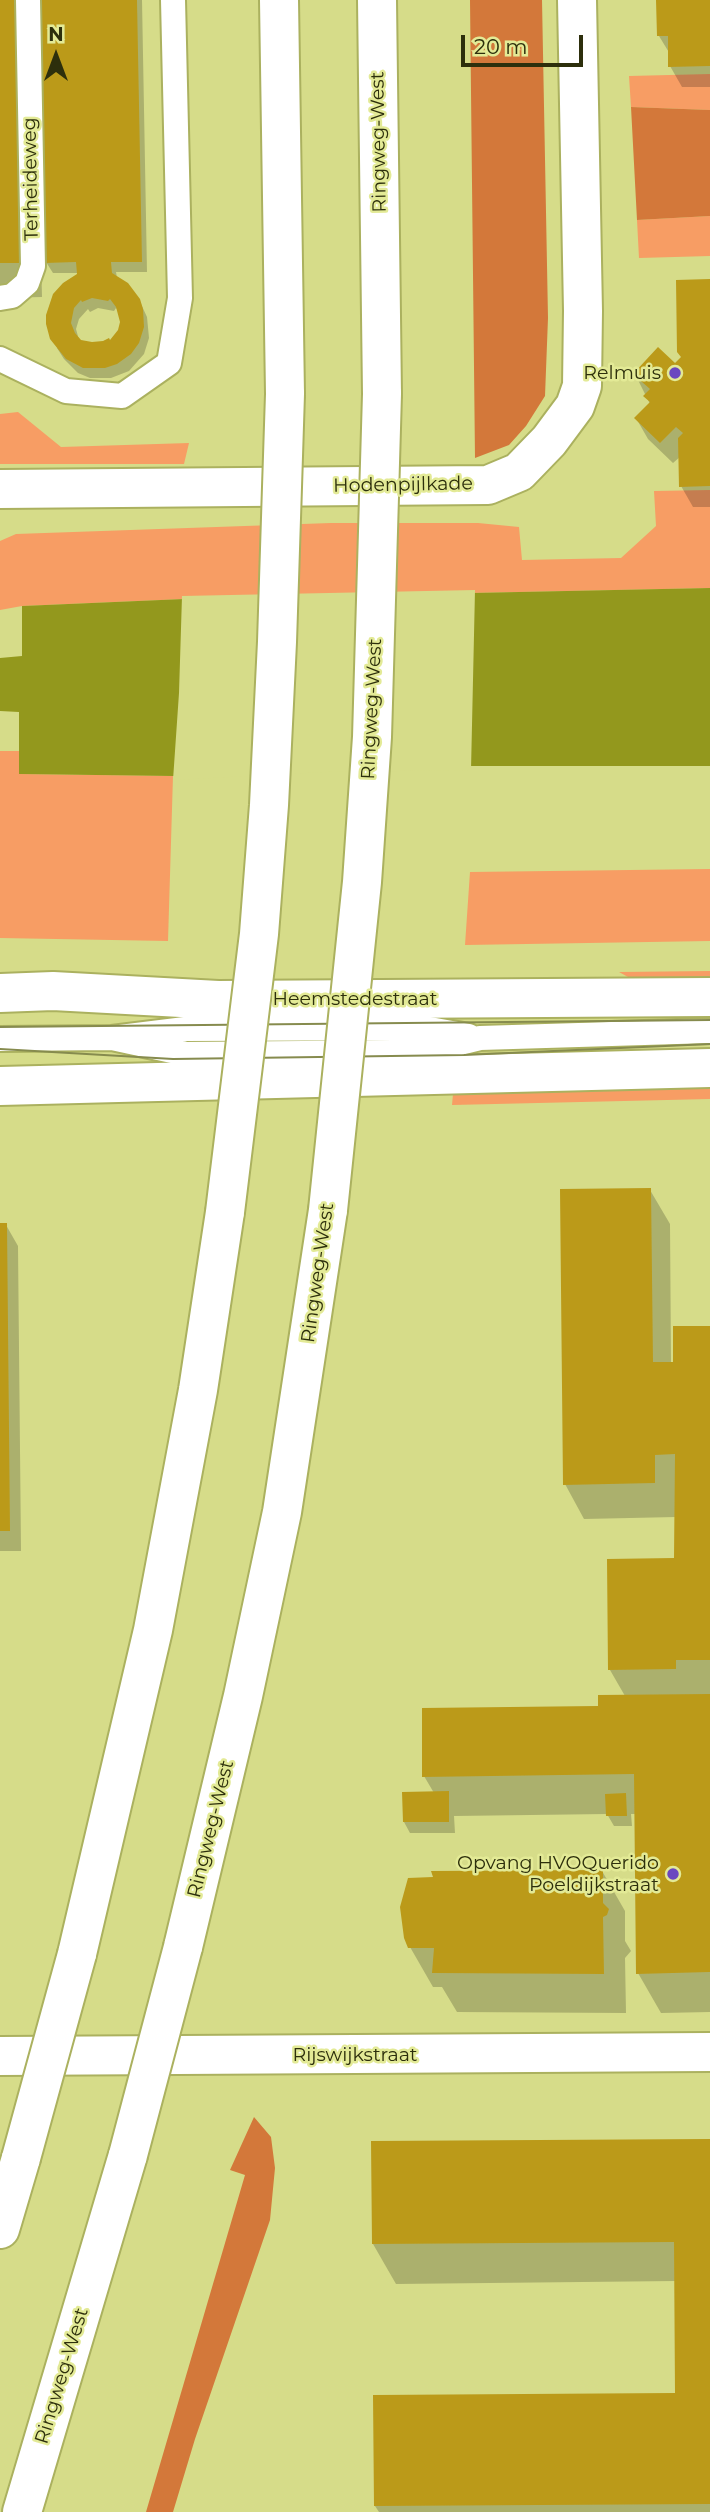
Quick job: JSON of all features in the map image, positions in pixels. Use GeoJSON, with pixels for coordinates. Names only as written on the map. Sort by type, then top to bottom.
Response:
{"type":"FeatureCollection","features":[{"type":"Feature","properties":{"kind":"main road"},"geometry":{"type":"LineString","coordinates":[[0,2229],[77,1954],[153,1630],[198,1390],[226,1212],[259,934],[277,642],[285,394],[279,0]]}},
{"type":"Feature","properties":{"kind":"main road","name":"Ringweg-West"},"geometry":{"type":"LineString","coordinates":[[22,2512],[128,2155],[183,1947],[243,1696],[282,1512],[328,1210],[362,882],[372,737],[382,394],[376,0]]}},
{"type":"Feature","properties":{"kind":"main road","name":"Hodenpijlkade"},"geometry":{"type":"LineString","coordinates":[[0,489],[488,485],[519,472],[549,441],[575,406],[582,386],[577,0]]}},
{"type":"Feature","properties":{"kind":"main road","name":"Heemstedestraat"},"geometry":{"type":"LineString","coordinates":[[0,993],[53,991],[218,1000],[710,997]]}},
{"type":"Feature","properties":{"kind":"main road"},"geometry":{"type":"LineString","coordinates":[[0,1086],[710,1069]]}},
{"type":"Feature","properties":{"kind":"main road","name":"Rijswijkstraat"},"geometry":{"type":"LineString","coordinates":[[0,2056],[710,2052]]}},
{"type":"Feature","properties":{"kind":"lane","name":"Terheideweg"},"geometry":{"type":"LineString","coordinates":[[0,298],[12,296],[27,283],[33,266],[28,0]]}},
{"type":"Feature","properties":{"kind":"lane"},"geometry":{"type":"LineString","coordinates":[[0,359],[66,391],[122,396],[169,363],[180,298],[173,0]]}},
{"type":"Feature","properties":{"kind":"lane"},"geometry":{"type":"LineString","coordinates":[[0,1039],[112,1038],[186,1054],[423,1052],[480,1038],[710,1031]]}},
{"type":"Feature","properties":{"kind":"shaded area"},"geometry":{"type":"Polygon","coordinates":[[[470,0],[542,0],[548,318],[545,396],[526,426],[509,445],[475,458],[470,0]]]}},
{"type":"Feature","properties":{"kind":"shaded area"},"geometry":{"type":"Polygon","coordinates":[[[710,74],[710,110],[631,107],[629,76],[710,74]]]}},
{"type":"Feature","properties":{"kind":"shaded area"},"geometry":{"type":"Polygon","coordinates":[[[631,107],[710,110],[710,216],[637,220],[631,107]]]}},
{"type":"Feature","properties":{"kind":"shaded area"},"geometry":{"type":"Polygon","coordinates":[[[710,216],[710,256],[639,258],[637,220],[710,216]]]}},
{"type":"Feature","properties":{"kind":"shaded area"},"geometry":{"type":"Polygon","coordinates":[[[18,412],[61,447],[189,443],[184,464],[0,464],[0,414],[18,412]]]}},
{"type":"Feature","properties":{"kind":"shaded area"},"geometry":{"type":"Polygon","coordinates":[[[710,490],[710,588],[184,599],[22,606],[0,610],[0,541],[16,534],[331,523],[478,523],[519,527],[522,560],[621,558],[656,526],[654,491],[710,490]]]}},
{"type":"Feature","properties":{"kind":"shaded area"},"geometry":{"type":"Polygon","coordinates":[[[710,588],[710,766],[468,766],[173,776],[19,774],[19,712],[0,711],[0,658],[22,656],[22,606],[184,599],[710,588]]]}},
{"type":"Feature","properties":{"kind":"shaded area"},"geometry":{"type":"Polygon","coordinates":[[[0,751],[19,751],[20,774],[173,776],[168,941],[0,938],[0,751]]]}},
{"type":"Feature","properties":{"kind":"shaded area"},"geometry":{"type":"Polygon","coordinates":[[[710,869],[710,941],[465,945],[470,872],[710,869]]]}},
{"type":"Feature","properties":{"kind":"shaded area"},"geometry":{"type":"Polygon","coordinates":[[[710,971],[710,981],[637,982],[619,972],[710,971]]]}},
{"type":"Feature","properties":{"kind":"shaded area"},"geometry":{"type":"Polygon","coordinates":[[[710,1087],[710,1099],[452,1105],[453,1094],[710,1087]]]}},
{"type":"Feature","properties":{"kind":"shaded area"},"geometry":{"type":"Polygon","coordinates":[[[254,2117],[271,2137],[275,2168],[270,2220],[195,2439],[173,2512],[146,2512],[245,2175],[230,2170],[254,2117]]]}},
{"type":"Feature","properties":{"kind":"pier"},"geometry":{"type":"Polygon","coordinates":[[[475,590],[471,770],[326,772],[173,780],[182,596],[475,590]]]}},
{"type":"Feature","properties":{"kind":"building"},"geometry":{"type":"Polygon","coordinates":[[[0,0],[17,0],[23,263],[0,263],[0,0]]]}},
{"type":"Feature","properties":{"kind":"building"},"geometry":{"type":"Polygon","coordinates":[[[40,0],[137,0],[142,262],[111,262],[112,273],[128,283],[140,299],[143,309],[144,327],[139,343],[131,354],[117,364],[105,368],[83,368],[66,359],[50,339],[46,315],[53,294],[77,274],[76,262],[45,263],[40,0]],[[92,298],[82,302],[81,300],[74,308],[71,323],[81,340],[110,340],[118,330],[120,322],[116,307],[110,299],[108,301],[92,298]]]}},
{"type":"Feature","properties":{"kind":"building"},"geometry":{"type":"Polygon","coordinates":[[[656,0],[710,0],[710,66],[668,67],[668,36],[657,36],[656,0]]]}},
{"type":"Feature","properties":{"kind":"building"},"geometry":{"type":"Polygon","coordinates":[[[710,279],[710,486],[679,487],[678,438],[683,433],[676,427],[660,443],[634,418],[650,402],[643,396],[650,389],[633,374],[658,347],[675,363],[681,357],[677,352],[676,280],[710,279]]]}},
{"type":"Feature","properties":{"kind":"building"},"geometry":{"type":"Polygon","coordinates":[[[651,1188],[653,1362],[673,1362],[673,1326],[710,1326],[710,1660],[676,1660],[676,1669],[608,1670],[607,1559],[674,1558],[675,1454],[655,1455],[655,1483],[563,1485],[560,1189],[651,1188]]]}},
{"type":"Feature","properties":{"kind":"building"},"geometry":{"type":"Polygon","coordinates":[[[0,1223],[7,1223],[10,1531],[0,1531],[0,1223]]]}},
{"type":"Feature","properties":{"kind":"building","name":"Opvang HVOQuerido Poeldijkstraat"},"geometry":{"type":"Polygon","coordinates":[[[710,1694],[710,1972],[636,1974],[634,1774],[422,1777],[422,1708],[598,1706],[598,1695],[710,1694]]]}},
{"type":"Feature","properties":{"kind":"building"},"geometry":{"type":"Polygon","coordinates":[[[449,1791],[449,1822],[403,1822],[402,1792],[449,1791]]]}},
{"type":"Feature","properties":{"kind":"building"},"geometry":{"type":"Polygon","coordinates":[[[626,1793],[627,1816],[606,1816],[605,1794],[626,1793]]]}},
{"type":"Feature","properties":{"kind":"building"},"geometry":{"type":"Polygon","coordinates":[[[603,1870],[603,1903],[609,1909],[603,1917],[604,1974],[432,1973],[434,1948],[408,1948],[404,1938],[400,1907],[408,1878],[433,1877],[431,1871],[603,1870]]]}},
{"type":"Feature","properties":{"kind":"building"},"geometry":{"type":"Polygon","coordinates":[[[710,2139],[710,2504],[374,2506],[373,2395],[675,2393],[674,2242],[372,2244],[371,2141],[710,2139]]]}},
{"type":"Feature","properties":{"kind":"tram line"},"geometry":{"type":"LineString","coordinates":[[0,1027],[710,1020]]}},
{"type":"Feature","properties":{"kind":"tram line"},"geometry":{"type":"LineString","coordinates":[[0,1049],[173,1059],[464,1055],[710,1044]]}},
{"type":"Feature","properties":{"kind":"place","name":"Relmuis"},"geometry":{"type":"Point","coordinates":[675,373]}},
{"type":"Feature","properties":{"kind":"place","name":"Opvang HVOQuerido Poeldijkstraat"},"geometry":{"type":"Point","coordinates":[673,1874]}}]}
